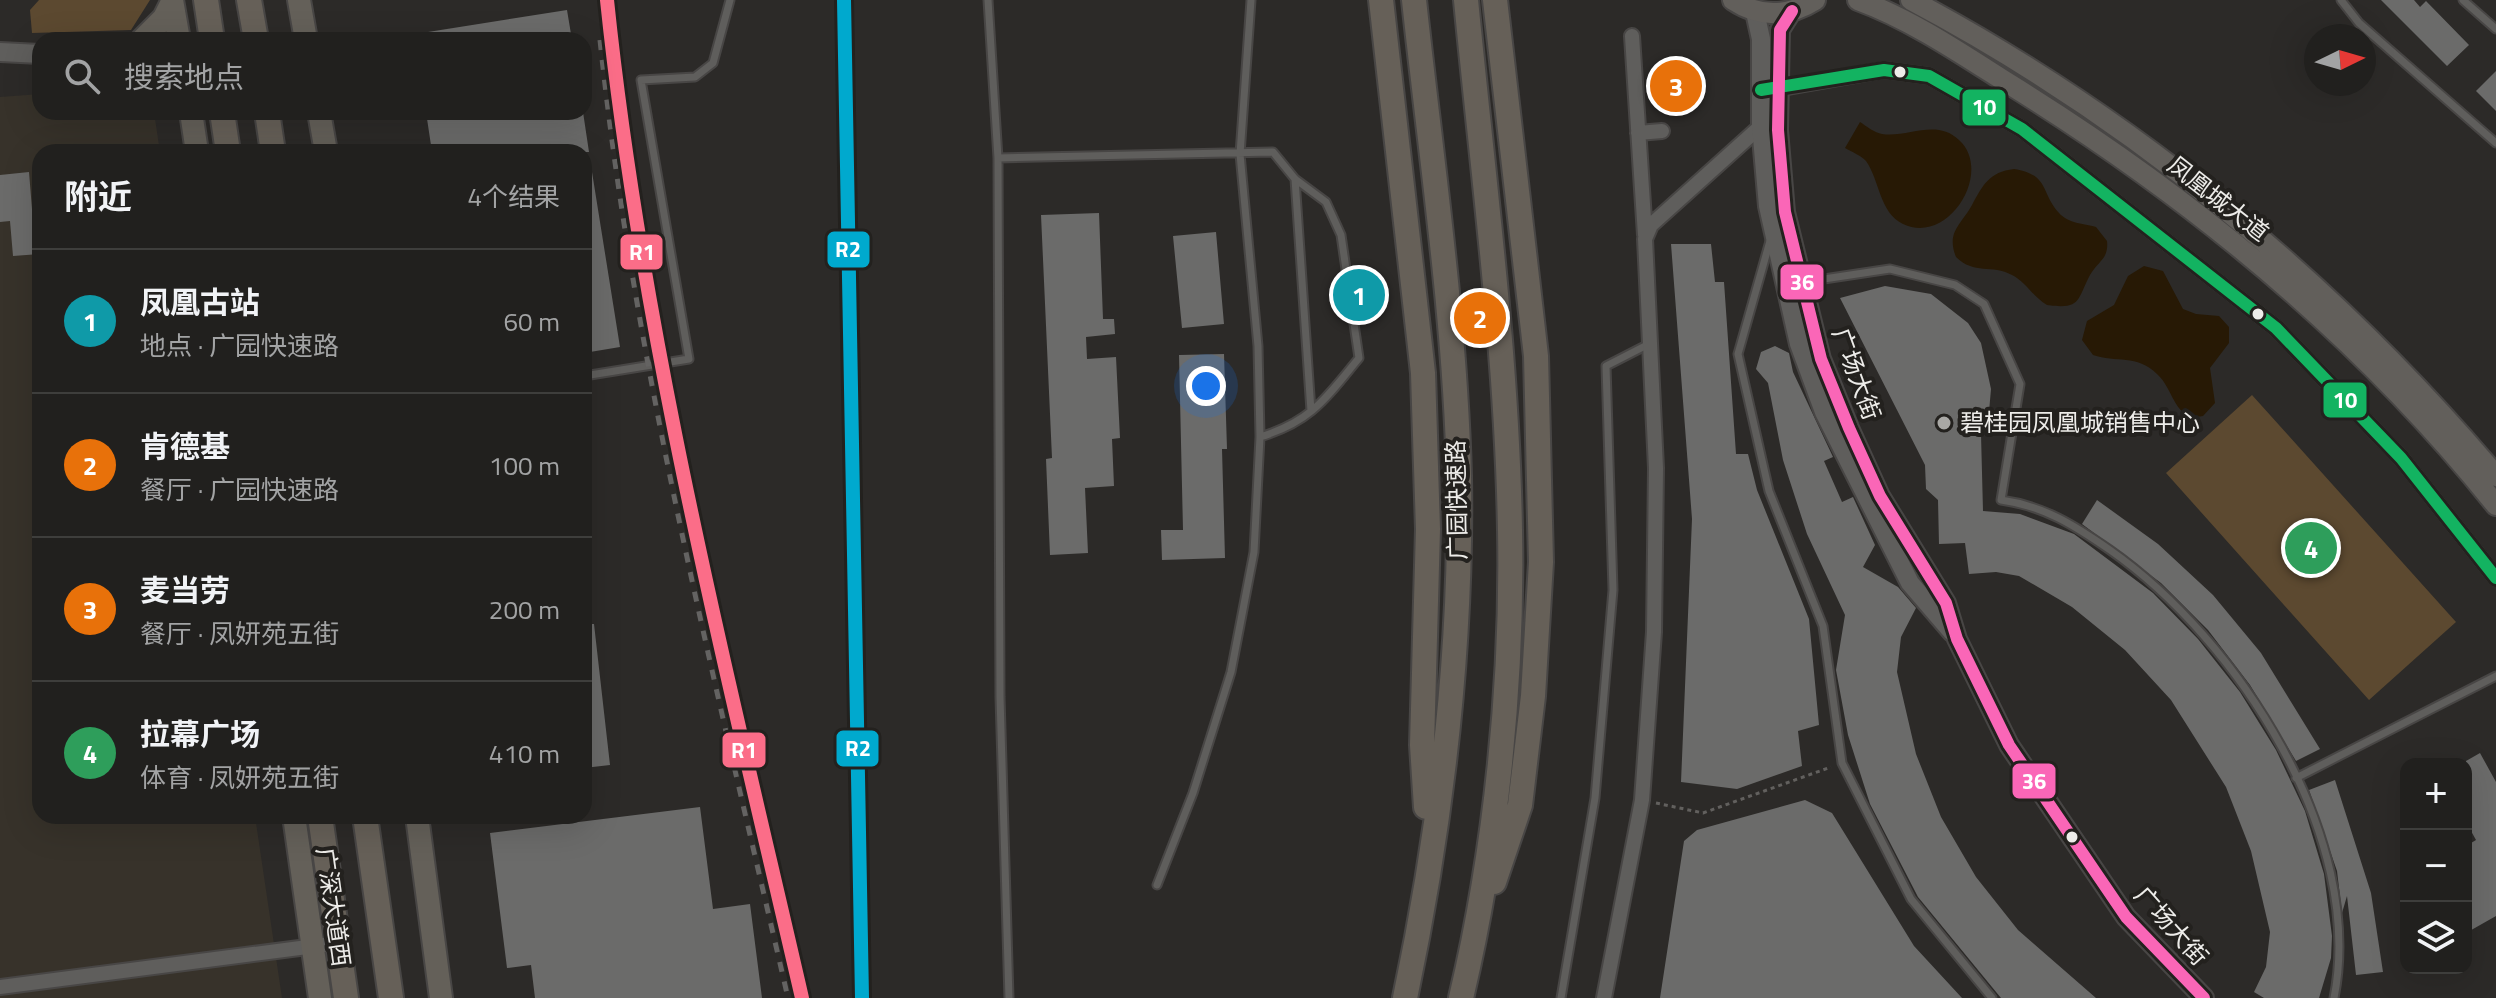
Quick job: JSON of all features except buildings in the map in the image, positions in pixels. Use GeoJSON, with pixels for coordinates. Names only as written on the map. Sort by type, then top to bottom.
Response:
{"type":"FeatureCollection","features":[{"type":"Feature","properties":{"kind":"highway"},"geometry":{"type":"LineString","coordinates":[[206,0],[211,32]]}},
{"type":"Feature","properties":{"kind":"highway"},"geometry":{"type":"LineString","coordinates":[[249,0],[255,32]]}},
{"type":"Feature","properties":{"kind":"highway"},"geometry":{"type":"LineString","coordinates":[[1381,0],[1423,373],[1428,544],[1422,745],[1430,858]]}},
{"type":"Feature","properties":{"kind":"highway","name":"广园快速路"},"geometry":{"type":"LineString","coordinates":[[1405,998],[1430,858],[1448,726],[1458,597],[1459,475],[1451,343],[1414,0]]}},
{"type":"Feature","properties":{"kind":"highway"},"geometry":{"type":"LineString","coordinates":[[1466,0],[1505,393],[1510,532],[1505,682],[1475,938]]}},
{"type":"Feature","properties":{"kind":"highway"},"geometry":{"type":"LineString","coordinates":[[1461,998],[1475,938],[1520,805],[1533,696],[1541,562],[1536,356],[1495,0]]}},
{"type":"Feature","properties":{"kind":"highway"},"geometry":{"type":"LineString","coordinates":[[223,120],[227,144]]}},
{"type":"Feature","properties":{"kind":"highway"},"geometry":{"type":"LineString","coordinates":[[268,120],[272,144]]}},
{"type":"Feature","properties":{"kind":"highway","name":"广深大道西"},"geometry":{"type":"LineString","coordinates":[[321,824],[346,998]]}},
{"type":"Feature","properties":{"kind":"highway","name":"广深大道西"},"geometry":{"type":"LineString","coordinates":[[366,824],[391,998]]}},
{"type":"Feature","properties":{"kind":"main road"},"geometry":{"type":"LineString","coordinates":[[299,0],[305,32]]}},
{"type":"Feature","properties":{"kind":"main road"},"geometry":{"type":"LineString","coordinates":[[1733,0],[1755,12],[1778,14],[1815,0]]}},
{"type":"Feature","properties":{"kind":"main road","name":"凤凰城大道"},"geometry":{"type":"LineString","coordinates":[[1858,0],[1951,47],[2044,105],[2210,225],[2330,327],[2431,430],[2496,505]]}},
{"type":"Feature","properties":{"kind":"main road","name":"凤凰城大道"},"geometry":{"type":"LineString","coordinates":[[1911,0],[2086,107],[2199,188],[2311,282],[2372,340],[2496,476]]}},
{"type":"Feature","properties":{"kind":"main road"},"geometry":{"type":"LineString","coordinates":[[150,32],[164,18],[172,1]]}},
{"type":"Feature","properties":{"kind":"main road"},"geometry":{"type":"LineString","coordinates":[[172,1],[178,32]]}},
{"type":"Feature","properties":{"kind":"main road"},"geometry":{"type":"LineString","coordinates":[[192,120],[196,144]]}},
{"type":"Feature","properties":{"kind":"main road"},"geometry":{"type":"LineString","coordinates":[[320,120],[325,144]]}},
{"type":"Feature","properties":{"kind":"main road"},"geometry":{"type":"LineString","coordinates":[[295,824],[320,998]]}},
{"type":"Feature","properties":{"kind":"main road"},"geometry":{"type":"LineString","coordinates":[[418,824],[441,998]]}},
{"type":"Feature","properties":{"kind":"street","name":"广场大街"},"geometry":{"type":"LineString","coordinates":[[1792,11],[1780,30],[1761,126],[1773,231],[1799,344],[1824,412],[1910,583],[1957,639]]}},
{"type":"Feature","properties":{"kind":"street"},"geometry":{"type":"LineString","coordinates":[[1755,12],[1770,90],[1884,70],[1929,76],[2022,129],[2276,328],[2401,458],[2496,578]]}},
{"type":"Feature","properties":{"kind":"street"},"geometry":{"type":"LineString","coordinates":[[1604,998],[1642,800],[1654,602],[1656,468],[1632,36]]}},
{"type":"Feature","properties":{"kind":"street"},"geometry":{"type":"LineString","coordinates":[[0,52],[32,54]]}},
{"type":"Feature","properties":{"kind":"street","name":"广场大街"},"geometry":{"type":"LineString","coordinates":[[1770,90],[1778,130],[1785,212],[1821,359],[1880,496],[1946,603],[1957,639],[2009,745],[2118,905],[2204,998]]}},
{"type":"Feature","properties":{"kind":"street"},"geometry":{"type":"LineString","coordinates":[[1645,239],[1651,225],[1761,126]]}},
{"type":"Feature","properties":{"kind":"street"},"geometry":{"type":"LineString","coordinates":[[1638,133],[1662,131]]}},
{"type":"Feature","properties":{"kind":"street"},"geometry":{"type":"LineString","coordinates":[[0,987],[338,943]]}},
{"type":"Feature","properties":{"kind":"lane"},"geometry":{"type":"LineString","coordinates":[[592,375],[689,359],[641,80],[695,77],[713,63],[730,0]]}},
{"type":"Feature","properties":{"kind":"lane"},"geometry":{"type":"LineString","coordinates":[[988,0],[998,158],[1000,697],[1009,998]]}},
{"type":"Feature","properties":{"kind":"lane"},"geometry":{"type":"LineString","coordinates":[[1157,885],[1193,793],[1231,672],[1254,552],[1260,437],[1258,346],[1240,154],[1251,0]]}},
{"type":"Feature","properties":{"kind":"lane"},"geometry":{"type":"LineString","coordinates":[[2341,0],[2359,23],[2496,143]]}},
{"type":"Feature","properties":{"kind":"lane"},"geometry":{"type":"LineString","coordinates":[[2463,0],[2496,29]]}},
{"type":"Feature","properties":{"kind":"lane"},"geometry":{"type":"LineString","coordinates":[[998,158],[1273,152],[1295,179],[1326,202],[1341,235],[1359,358],[1294,427],[1260,437]]}},
{"type":"Feature","properties":{"kind":"lane"},"geometry":{"type":"LineString","coordinates":[[1295,179],[1311,411]]}},
{"type":"Feature","properties":{"kind":"lane"},"geometry":{"type":"LineString","coordinates":[[1773,231],[1738,354],[1769,491],[1823,626],[1842,763],[1911,899],[1992,998]]}},
{"type":"Feature","properties":{"kind":"lane"},"geometry":{"type":"LineString","coordinates":[[1802,282],[1890,269],[1955,285],[1984,304],[2020,384],[2001,500],[2028,504],[2055,514],[2131,565],[2178,606],[2221,654],[2258,705],[2296,778],[2316,828],[2334,899],[2340,968],[2334,998]]}},
{"type":"Feature","properties":{"kind":"lane"},"geometry":{"type":"LineString","coordinates":[[1561,998],[1595,798],[1613,590],[1606,366],[1649,344]]}},
{"type":"Feature","properties":{"kind":"lane"},"geometry":{"type":"LineString","coordinates":[[2296,778],[2496,676]]}},
{"type":"Feature","properties":{"kind":"path"},"geometry":{"type":"LineString","coordinates":[[1642,800],[1703,813],[1842,763]]}},
{"type":"Feature","properties":{"kind":"shaded area"},"geometry":{"type":"Polygon","coordinates":[[[39,0],[150,0],[131,30],[32,33],[30,10],[39,0]]]}},
{"type":"Feature","properties":{"kind":"shaded area"},"geometry":{"type":"Polygon","coordinates":[[[32,95],[32,120],[155,120],[159,144],[32,144],[32,824],[256,824],[282,998],[0,998],[0,97],[32,95]]]}},
{"type":"Feature","properties":{"kind":"shaded area"},"geometry":{"type":"Polygon","coordinates":[[[1860,122],[1882,134],[1931,129],[1941,130],[1959,140],[1968,154],[1971,170],[1969,186],[1950,216],[1936,225],[1920,228],[1895,219],[1884,204],[1866,161],[1845,148],[1860,122]]]}},
{"type":"Feature","properties":{"kind":"shaded area"},"geometry":{"type":"Polygon","coordinates":[[[2014,169],[2034,175],[2063,217],[2096,227],[2107,241],[2105,256],[2073,304],[2047,305],[2012,275],[1976,268],[1956,257],[1953,241],[1956,229],[1980,191],[1993,176],[2014,169]]]}},
{"type":"Feature","properties":{"kind":"shaded area"},"geometry":{"type":"Polygon","coordinates":[[[2144,266],[2163,271],[2183,309],[2196,314],[2219,316],[2229,327],[2229,343],[2210,368],[2215,403],[2203,416],[2186,414],[2180,409],[2163,381],[2149,368],[2134,361],[2093,355],[2082,340],[2087,321],[2114,305],[2128,276],[2144,266]]]}},
{"type":"Feature","properties":{"kind":"shaded area"},"geometry":{"type":"Polygon","coordinates":[[[2252,395],[2456,622],[2369,700],[2166,473],[2252,395]]]}},
{"type":"Feature","properties":{"kind":"railway"},"geometry":{"type":"LineString","coordinates":[[607,0],[622,126],[664,377],[716,626],[802,998]]}},
{"type":"Feature","properties":{"kind":"railway"},"geometry":{"type":"LineString","coordinates":[[600,40],[633,282],[655,402],[705,641],[788,998]]}},
{"type":"Feature","properties":{"kind":"transit line","name":"R1"},"geometry":{"type":"LineString","coordinates":[[607,0],[622,126],[664,377],[716,626],[802,998]]}},
{"type":"Feature","properties":{"kind":"transit line","name":"R2"},"geometry":{"type":"LineString","coordinates":[[844,0],[862,998]]}},
{"type":"Feature","properties":{"kind":"transit line","name":"36"},"geometry":{"type":"LineString","coordinates":[[1792,11],[1780,30],[1778,130],[1785,212],[1821,359],[1849,428],[1880,496],[1946,603],[1957,639],[2009,745],[2126,917],[2204,998]]}},
{"type":"Feature","properties":{"kind":"transit line","name":"10"},"geometry":{"type":"LineString","coordinates":[[1761,90],[1884,70],[1929,76],[2022,129],[2276,328],[2401,458],[2496,578]]}},
{"type":"Feature","properties":{"kind":"place","name":"麦当劳"},"geometry":{"type":"Point","coordinates":[1676,86]}},
{"type":"Feature","properties":{"kind":"place","name":"凤凰古站"},"geometry":{"type":"Point","coordinates":[1359,295]}},
{"type":"Feature","properties":{"kind":"place","name":"肯德基"},"geometry":{"type":"Point","coordinates":[1480,318]}},
{"type":"Feature","properties":{"kind":"place","name":"碧桂园凤凰城销售中心"},"geometry":{"type":"Point","coordinates":[1944,423]}},
{"type":"Feature","properties":{"kind":"place","name":"拉幕广场"},"geometry":{"type":"Point","coordinates":[2311,548]}}]}
